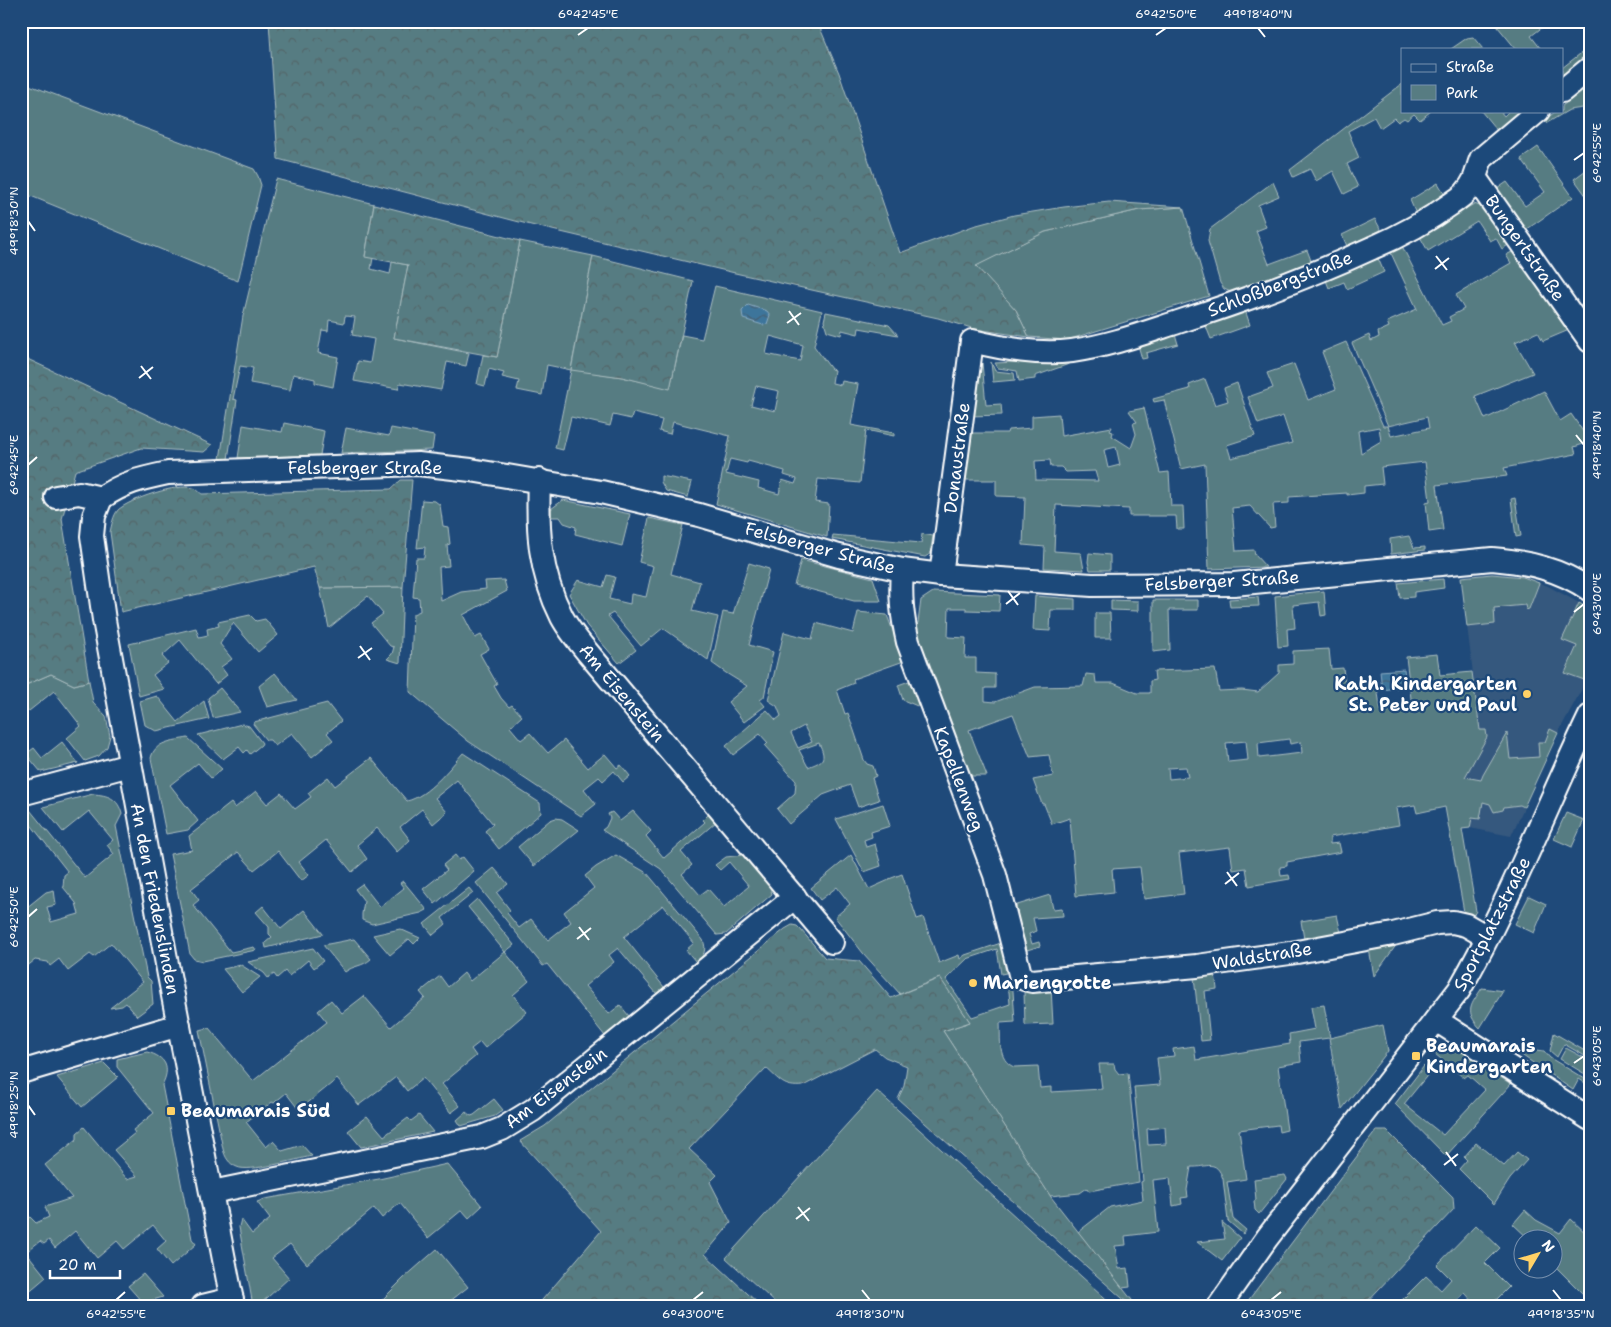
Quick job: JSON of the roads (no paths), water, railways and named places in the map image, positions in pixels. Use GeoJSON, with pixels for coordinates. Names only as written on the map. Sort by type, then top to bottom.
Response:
{"type":"FeatureCollection","features":[{"type":"Feature","properties":{"kind":"street"},"geometry":{"type":"LineString","coordinates":[[1564,89],[1590,68]]}},
{"type":"Feature","properties":{"kind":"street","name":"Schloßbergstraße"},"geometry":{"type":"LineString","coordinates":[[972,341],[1002,348],[1038,353],[1073,351],[1130,338],[1223,308],[1290,283],[1408,232],[1438,214],[1465,193],[1476,179],[1477,168],[1481,158],[1537,112]]}},
{"type":"Feature","properties":{"kind":"street","name":"Bungertstraße"},"geometry":{"type":"LineString","coordinates":[[1476,179],[1590,341]]}},
{"type":"Feature","properties":{"kind":"street","name":"Donaustraße"},"geometry":{"type":"LineString","coordinates":[[941,575],[972,341]]}},
{"type":"Feature","properties":{"kind":"street","name":"Felsberger Straße"},"geometry":{"type":"LineString","coordinates":[[101,498],[118,486],[168,473],[418,464],[539,480],[601,492],[699,514],[839,556],[902,570],[941,575],[1092,585],[1234,584],[1492,559],[1521,562],[1553,570],[1590,590]]}},
{"type":"Feature","properties":{"kind":"street","name":"Am Eisenstein"},"geometry":{"type":"LineString","coordinates":[[539,480],[537,520],[540,550],[548,585],[562,618],[594,660],[832,942]]}},
{"type":"Feature","properties":{"kind":"street"},"geometry":{"type":"LineString","coordinates":[[56,497],[79,493],[101,498]]}},
{"type":"Feature","properties":{"kind":"street","name":"An den Friedenslinden"},"geometry":{"type":"LineString","coordinates":[[101,498],[94,516],[92,536],[104,620],[233,1303],[203,1306]]}},
{"type":"Feature","properties":{"kind":"street","name":"Kapellenweg"},"geometry":{"type":"LineString","coordinates":[[902,570],[900,593],[902,616],[908,642],[995,874],[1020,974],[1024,979],[1032,980]]}},
{"type":"Feature","properties":{"kind":"street","name":"Sportplatzstraße"},"geometry":{"type":"LineString","coordinates":[[1218,1306],[1459,990],[1476,961],[1536,838],[1590,716]]}},
{"type":"Feature","properties":{"kind":"street"},"geometry":{"type":"LineString","coordinates":[[21,794],[130,765]]}},
{"type":"Feature","properties":{"kind":"street","name":"Am Eisenstein"},"geometry":{"type":"LineString","coordinates":[[212,1192],[482,1138],[502,1129],[533,1110],[795,897]]}},
{"type":"Feature","properties":{"kind":"street","name":"Waldstraße"},"geometry":{"type":"LineString","coordinates":[[1032,980],[1197,966],[1297,952],[1393,934],[1437,923],[1452,922],[1466,925],[1487,937]]}},
{"type":"Feature","properties":{"kind":"street"},"geometry":{"type":"LineString","coordinates":[[1436,1020],[1590,1119]]}},
{"type":"Feature","properties":{"kind":"street"},"geometry":{"type":"LineString","coordinates":[[21,1072],[179,1025]]}},
{"type":"Feature","properties":{"kind":"water"},"geometry":{"type":"Polygon","coordinates":[[[748,305],[767,311],[770,315],[767,324],[763,325],[743,319],[742,311],[748,305]]]}},
{"type":"Feature","properties":{"kind":"water"},"geometry":{"type":"Polygon","coordinates":[[[1404,669],[1406,687],[1382,690],[1380,671],[1404,669]]]}},
{"type":"Feature","properties":{"kind":"place","name":"Kath. Kindergarten St. Peter und Paul"},"geometry":{"type":"Point","coordinates":[1527,694]}},
{"type":"Feature","properties":{"kind":"place","name":"Mariengrotte"},"geometry":{"type":"Point","coordinates":[973,983]}},
{"type":"Feature","properties":{"kind":"place","name":"Beaumarais Kindergarten"},"geometry":{"type":"Point","coordinates":[1416,1056]}},
{"type":"Feature","properties":{"kind":"place","name":"Beaumarais Süd"},"geometry":{"type":"Point","coordinates":[171,1111]}}]}
